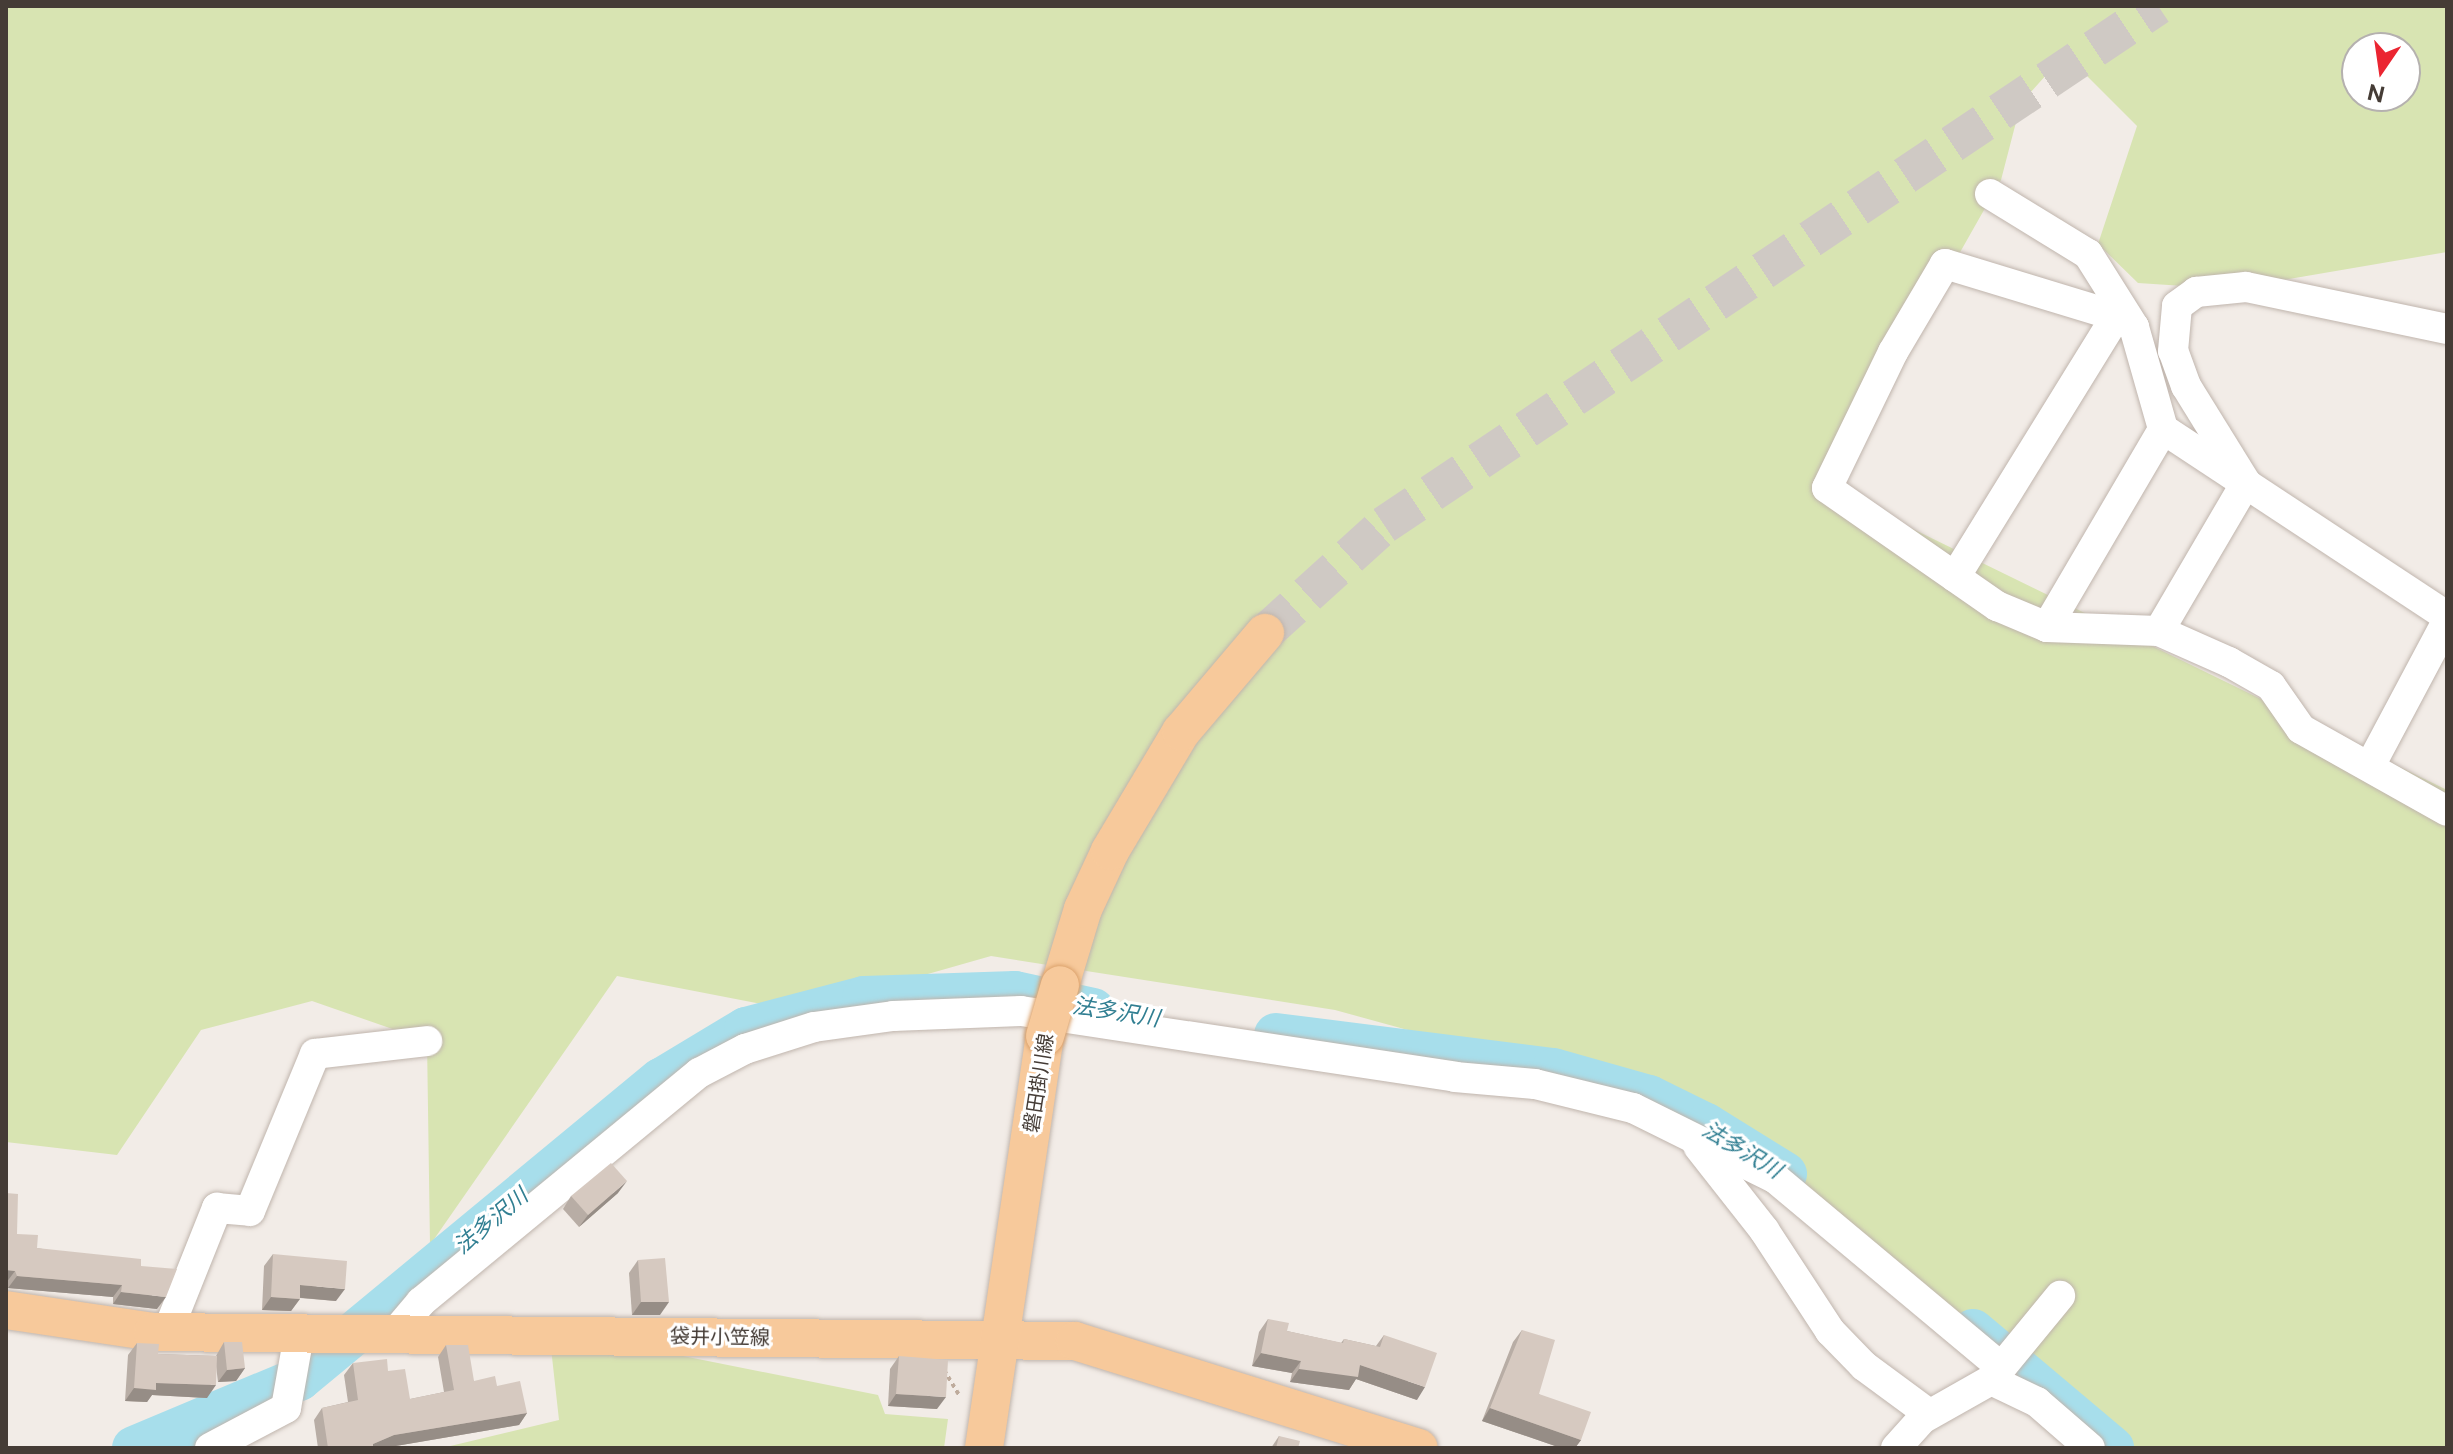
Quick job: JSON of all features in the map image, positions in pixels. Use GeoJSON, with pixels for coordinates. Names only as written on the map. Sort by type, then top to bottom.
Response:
{"type":"FeatureCollection","features":[{"type":"Feature","properties":{"kind":"main road","name":"磐田掛川線"},"geometry":{"type":"LineString","coordinates":[[984,1448],[1045,1036],[1083,909],[1110,851],[1181,732],[1265,633]]}},
{"type":"Feature","properties":{"kind":"main road","name":"袋井小笠線"},"geometry":{"type":"LineString","coordinates":[[6,1310],[167,1333],[1075,1341],[1419,1448]]}},
{"type":"Feature","properties":{"kind":"street"},"geometry":{"type":"LineString","coordinates":[[1990,194],[2088,254],[2125,321],[2163,429],[2447,618],[2370,766]]}},
{"type":"Feature","properties":{"kind":"street"},"geometry":{"type":"LineString","coordinates":[[2125,321],[1945,264],[1893,352],[1827,488],[1997,606],[2047,627],[2159,631],[2271,686],[2301,729],[2447,811]]}},
{"type":"Feature","properties":{"kind":"street"},"geometry":{"type":"LineString","coordinates":[[2246,483],[2186,386],[2173,351],[2177,306],[2196,292],[2246,287],[2447,329]]}},
{"type":"Feature","properties":{"kind":"street"},"geometry":{"type":"LineString","coordinates":[[1955,577],[2125,321]]}},
{"type":"Feature","properties":{"kind":"street"},"geometry":{"type":"LineString","coordinates":[[2047,627],[2163,429]]}},
{"type":"Feature","properties":{"kind":"street"},"geometry":{"type":"LineString","coordinates":[[2159,631],[2246,483]]}},
{"type":"Feature","properties":{"kind":"street"},"geometry":{"type":"LineString","coordinates":[[394,1334],[421,1302],[699,1073],[745,1049],[814,1027],[893,1016],[1021,1011],[1598,1095],[1787,1188],[1996,1373],[2037,1402],[2090,1448]]}},
{"type":"Feature","properties":{"kind":"street"},"geometry":{"type":"LineString","coordinates":[[167,1333],[217,1208],[250,1211],[315,1054],[427,1041]]}},
{"type":"Feature","properties":{"kind":"street"},"geometry":{"type":"LineString","coordinates":[[1693,1140],[1770,1240],[1830,1331],[1864,1366],[1929,1414]]}},
{"type":"Feature","properties":{"kind":"street"},"geometry":{"type":"LineString","coordinates":[[1770,1240],[1787,1188]]}},
{"type":"Feature","properties":{"kind":"street"},"geometry":{"type":"LineString","coordinates":[[1896,1448],[1929,1414],[1996,1373],[2060,1296]]}},
{"type":"Feature","properties":{"kind":"street"},"geometry":{"type":"LineString","coordinates":[[222,1446],[286,1408],[299,1335]]}},
{"type":"Feature","properties":{"kind":"path"},"geometry":{"type":"LineString","coordinates":[[940,1366],[962,1402]]}},
{"type":"Feature","properties":{"kind":"green space"},"geometry":{"type":"Polygon","coordinates":[[[6,6],[2447,6],[2447,252],[2230,289],[2138,283],[2098,244],[2137,126],[2065,54],[2021,103],[2001,180],[1827,487],[2447,790],[2447,1448],[2110,1448],[1776,1179],[1575,1076],[1335,1010],[991,956],[798,1011],[617,976],[430,1245],[427,1041],[312,1001],[201,1030],[117,1155],[6,1142],[6,6]]]}},
{"type":"Feature","properties":{"kind":"green space"},"geometry":{"type":"Polygon","coordinates":[[[551,1348],[673,1354],[878,1395],[885,1414],[948,1419],[944,1448],[442,1448],[559,1420],[551,1348]]]}},
{"type":"Feature","properties":{"kind":"building"},"geometry":{"type":"Polygon","coordinates":[[[611,1163],[627,1181],[588,1215],[571,1196],[611,1163]]]}},
{"type":"Feature","properties":{"kind":"building"},"geometry":{"type":"Polygon","coordinates":[[[6,1193],[18,1194],[17,1234],[38,1235],[37,1248],[141,1259],[141,1266],[177,1269],[166,1297],[121,1292],[122,1285],[17,1276],[15,1271],[6,1270],[6,1193]]]}},
{"type":"Feature","properties":{"kind":"building"},"geometry":{"type":"Polygon","coordinates":[[[273,1254],[347,1261],[345,1289],[300,1285],[300,1299],[271,1297],[273,1254]]]}},
{"type":"Feature","properties":{"kind":"building"},"geometry":{"type":"Polygon","coordinates":[[[665,1258],[669,1302],[641,1302],[638,1260],[665,1258]]]}},
{"type":"Feature","properties":{"kind":"building"},"geometry":{"type":"Polygon","coordinates":[[[1268,1319],[1289,1323],[1287,1331],[1343,1343],[1344,1339],[1380,1347],[1384,1335],[1437,1353],[1425,1387],[1360,1365],[1358,1377],[1299,1369],[1301,1361],[1261,1353],[1268,1319]]]}},
{"type":"Feature","properties":{"kind":"building"},"geometry":{"type":"Polygon","coordinates":[[[1522,1330],[1555,1340],[1539,1394],[1591,1412],[1581,1440],[1490,1408],[1522,1330]]]}},
{"type":"Feature","properties":{"kind":"building"},"geometry":{"type":"Polygon","coordinates":[[[224,1342],[242,1342],[245,1368],[227,1370],[224,1342]]]}},
{"type":"Feature","properties":{"kind":"building"},"geometry":{"type":"Polygon","coordinates":[[[137,1343],[159,1344],[158,1354],[217,1356],[216,1385],[156,1383],[156,1390],[134,1388],[137,1343]]]}},
{"type":"Feature","properties":{"kind":"building"},"geometry":{"type":"Polygon","coordinates":[[[446,1345],[468,1345],[474,1381],[495,1376],[497,1386],[520,1381],[527,1413],[394,1435],[373,1444],[373,1448],[328,1448],[322,1408],[358,1400],[353,1363],[387,1359],[388,1371],[405,1369],[410,1399],[454,1390],[446,1345]]]}},
{"type":"Feature","properties":{"kind":"building"},"geometry":{"type":"Polygon","coordinates":[[[899,1356],[948,1360],[946,1397],[896,1394],[899,1356]]]}},
{"type":"Feature","properties":{"kind":"building"},"geometry":{"type":"Polygon","coordinates":[[[1279,1436],[1300,1441],[1298,1448],[1276,1448],[1279,1436]]]}},
{"type":"Feature","properties":{"kind":"waterway","name":"法多沢川"},"geometry":{"type":"LineString","coordinates":[[134,1448],[299,1379],[661,1080],[746,1029],[864,998],[1015,993],[1093,1010]]}},
{"type":"Feature","properties":{"kind":"waterway","name":"法多沢川"},"geometry":{"type":"LineString","coordinates":[[1276,1035],[1553,1070],[1649,1097],[1706,1125],[1785,1174]]}},
{"type":"Feature","properties":{"kind":"waterway","name":"法多沢川"},"geometry":{"type":"LineString","coordinates":[[1973,1331],[2112,1448]]}},
{"type":"Feature","properties":{"kind":"tunnel"},"geometry":{"type":"LineString","coordinates":[[1265,633],[1384,525],[2158,6]]}}]}
